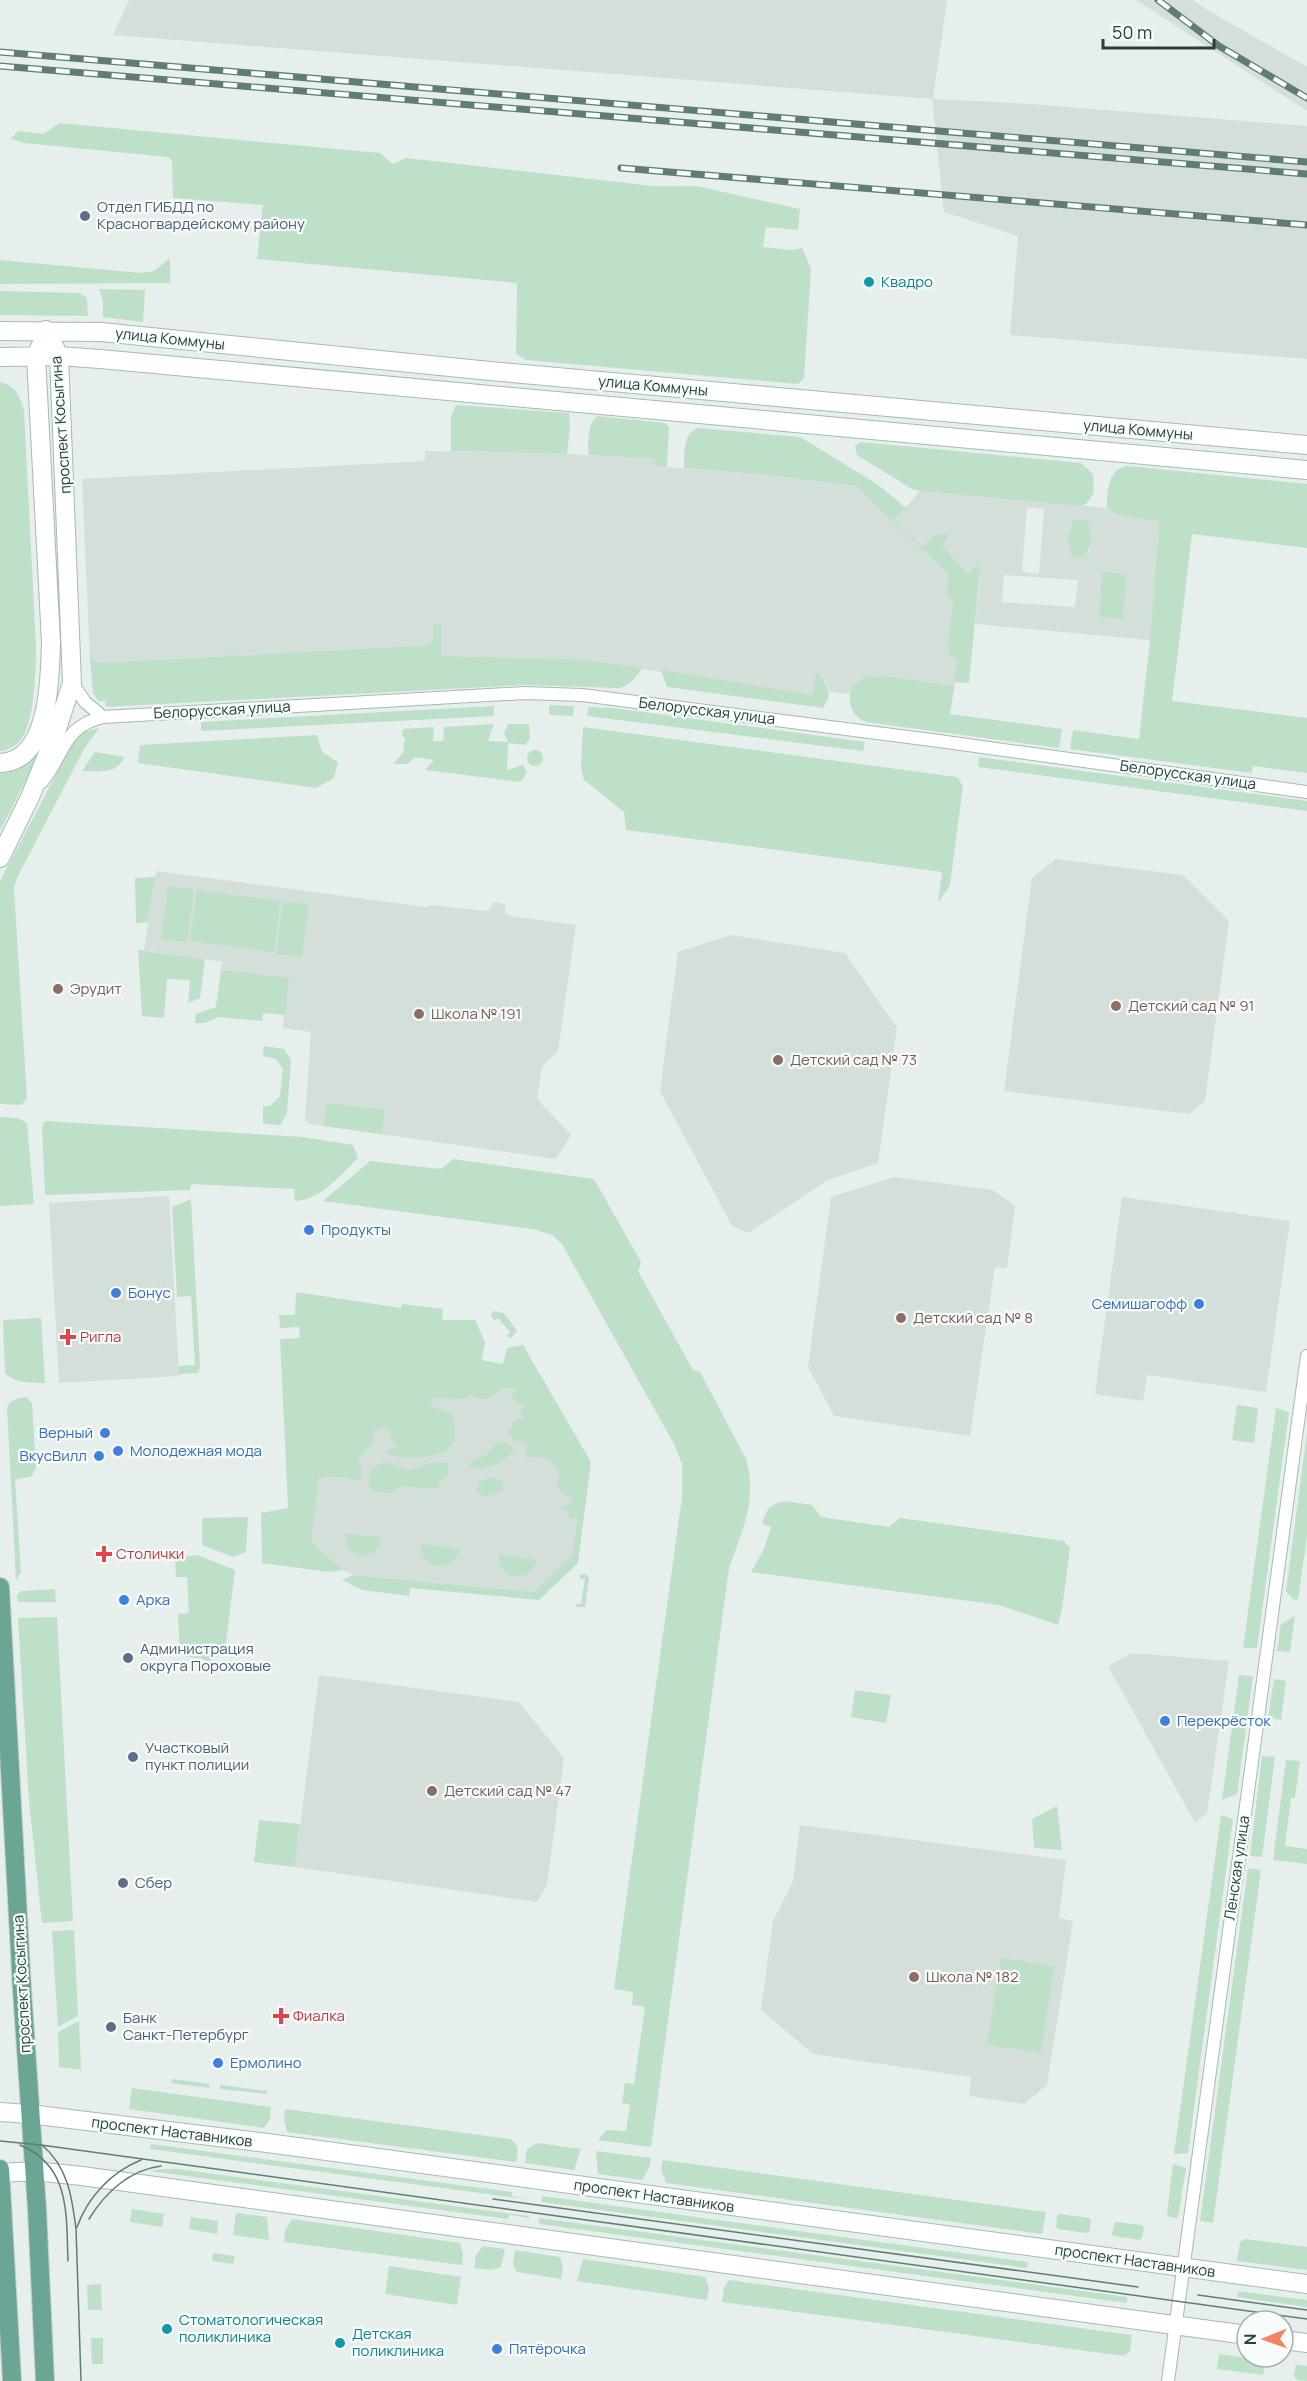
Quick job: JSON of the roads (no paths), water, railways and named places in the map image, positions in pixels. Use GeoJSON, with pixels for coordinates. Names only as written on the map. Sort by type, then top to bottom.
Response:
{"type":"FeatureCollection","features":[{"type":"Feature","properties":{"kind":"main road","name":"проспект Косыгина"},"geometry":{"type":"LineString","coordinates":[[0,763],[16,759],[27,751],[45,713],[49,683],[51,642],[36,356],[46,330]]}},
{"type":"Feature","properties":{"kind":"main road","name":"проспект Косыгина"},"geometry":{"type":"LineString","coordinates":[[0,858],[30,797],[54,738],[72,683],[59,356],[46,330]]}},
{"type":"Feature","properties":{"kind":"main road","name":"улица Коммуны"},"geometry":{"type":"LineString","coordinates":[[0,331],[101,332],[479,370],[1307,445]]}},
{"type":"Feature","properties":{"kind":"main road","name":"улица Коммуны"},"geometry":{"type":"LineString","coordinates":[[0,357],[59,356],[1307,470]]}},
{"type":"Feature","properties":{"kind":"main road","name":"проспект Косыгина"},"geometry":{"type":"LineString","coordinates":[[0,1587],[45,2381]]}},
{"type":"Feature","properties":{"kind":"main road","name":"проспект Наставников"},"geometry":{"type":"LineString","coordinates":[[0,2112],[286,2146],[1307,2284]]}},
{"type":"Feature","properties":{"kind":"main road"},"geometry":{"type":"LineString","coordinates":[[12,2381],[0,2172],[34,2171],[82,2176],[1235,2333]]}},
{"type":"Feature","properties":{"kind":"street"},"geometry":{"type":"LineString","coordinates":[[72,683],[85,702],[103,717]]}},
{"type":"Feature","properties":{"kind":"street","name":"Белорусская улица"},"geometry":{"type":"LineString","coordinates":[[30,797],[47,777],[74,730],[86,721],[103,717],[524,693],[582,695],[838,727],[1307,792]]}},
{"type":"Feature","properties":{"kind":"street","name":"Ленская улица"},"geometry":{"type":"LineString","coordinates":[[1168,2381],[1307,1356]]}},
{"type":"Feature","properties":{"kind":"tram line"},"geometry":{"type":"LineString","coordinates":[[0,2141],[1307,2319]]}},
{"type":"Feature","properties":{"kind":"tram line"},"geometry":{"type":"LineString","coordinates":[[20,2145],[37,2154],[49,2166],[57,2179],[65,2210],[68,2261]]}},
{"type":"Feature","properties":{"kind":"tram line"},"geometry":{"type":"LineString","coordinates":[[42,2145],[58,2163],[73,2205],[76,2229],[81,2381]]}},
{"type":"Feature","properties":{"kind":"tram line"},"geometry":{"type":"LineString","coordinates":[[77,2227],[87,2206],[102,2187],[120,2171],[141,2160]]}},
{"type":"Feature","properties":{"kind":"tram line"},"geometry":{"type":"LineString","coordinates":[[89,2219],[102,2200],[119,2184],[138,2172],[161,2166]]}},
{"type":"Feature","properties":{"kind":"tram line"},"geometry":{"type":"LineString","coordinates":[[493,2199],[1138,2287]]}},
{"type":"Feature","properties":{"kind":"tram line"},"geometry":{"type":"LineString","coordinates":[[1198,2295],[1307,2310]]}},
{"type":"Feature","properties":{"kind":"railway"},"geometry":{"type":"LineString","coordinates":[[1158,0],[1219,46],[1307,98]]}},
{"type":"Feature","properties":{"kind":"railway"},"geometry":{"type":"LineString","coordinates":[[0,52],[1307,162]]}},
{"type":"Feature","properties":{"kind":"railway"},"geometry":{"type":"LineString","coordinates":[[0,66],[1307,174]]}},
{"type":"Feature","properties":{"kind":"railway"},"geometry":{"type":"LineString","coordinates":[[621,168],[1307,225]]}},
{"type":"Feature","properties":{"kind":"place","name":"Отдел ГИБДД по Красногвардейскому району"},"geometry":{"type":"Point","coordinates":[85,216]}},
{"type":"Feature","properties":{"kind":"place","name":"Квадро"},"geometry":{"type":"Point","coordinates":[869,282]}},
{"type":"Feature","properties":{"kind":"place","name":"Эрудит"},"geometry":{"type":"Point","coordinates":[58,989]}},
{"type":"Feature","properties":{"kind":"place","name":"Детский сад № 91"},"geometry":{"type":"Point","coordinates":[1116,1006]}},
{"type":"Feature","properties":{"kind":"place","name":"Школа № 191"},"geometry":{"type":"Point","coordinates":[419,1014]}},
{"type":"Feature","properties":{"kind":"place","name":"Детский сад № 73"},"geometry":{"type":"Point","coordinates":[778,1060]}},
{"type":"Feature","properties":{"kind":"place","name":"Продукты"},"geometry":{"type":"Point","coordinates":[309,1230]}},
{"type":"Feature","properties":{"kind":"place","name":"Бонус"},"geometry":{"type":"Point","coordinates":[116,1293]}},
{"type":"Feature","properties":{"kind":"place","name":"Семишагофф"},"geometry":{"type":"Point","coordinates":[1199,1304]}},
{"type":"Feature","properties":{"kind":"place","name":"Детский сад № 8"},"geometry":{"type":"Point","coordinates":[901,1318]}},
{"type":"Feature","properties":{"kind":"place","name":"Ригла"},"geometry":{"type":"Point","coordinates":[68,1337]}},
{"type":"Feature","properties":{"kind":"place","name":"Верный"},"geometry":{"type":"Point","coordinates":[105,1433]}},
{"type":"Feature","properties":{"kind":"place","name":"Молодежная мода"},"geometry":{"type":"Point","coordinates":[118,1451]}},
{"type":"Feature","properties":{"kind":"place","name":"ВкусВилл"},"geometry":{"type":"Point","coordinates":[99,1456]}},
{"type":"Feature","properties":{"kind":"place","name":"Столички"},"geometry":{"type":"Point","coordinates":[104,1554]}},
{"type":"Feature","properties":{"kind":"place","name":"Арка"},"geometry":{"type":"Point","coordinates":[124,1600]}},
{"type":"Feature","properties":{"kind":"place","name":"Администрация округа Пороховые"},"geometry":{"type":"Point","coordinates":[128,1658]}},
{"type":"Feature","properties":{"kind":"place","name":"Перекрёсток"},"geometry":{"type":"Point","coordinates":[1165,1721]}},
{"type":"Feature","properties":{"kind":"place","name":"Участковый пункт полиции"},"geometry":{"type":"Point","coordinates":[133,1757]}},
{"type":"Feature","properties":{"kind":"place","name":"Детский сад № 47"},"geometry":{"type":"Point","coordinates":[432,1791]}},
{"type":"Feature","properties":{"kind":"place","name":"Сбер"},"geometry":{"type":"Point","coordinates":[123,1883]}},
{"type":"Feature","properties":{"kind":"place","name":"Школа № 182"},"geometry":{"type":"Point","coordinates":[914,1977]}},
{"type":"Feature","properties":{"kind":"place","name":"Фиалка"},"geometry":{"type":"Point","coordinates":[281,2016]}},
{"type":"Feature","properties":{"kind":"place","name":"Банк Санкт-Петербург"},"geometry":{"type":"Point","coordinates":[111,2027]}},
{"type":"Feature","properties":{"kind":"place","name":"Ермолино"},"geometry":{"type":"Point","coordinates":[218,2063]}},
{"type":"Feature","properties":{"kind":"place","name":"Стоматологическая поликлиника"},"geometry":{"type":"Point","coordinates":[167,2329]}},
{"type":"Feature","properties":{"kind":"place","name":"Детская поликлиника"},"geometry":{"type":"Point","coordinates":[340,2343]}},
{"type":"Feature","properties":{"kind":"place","name":"Пятёрочка"},"geometry":{"type":"Point","coordinates":[497,2349]}}]}
